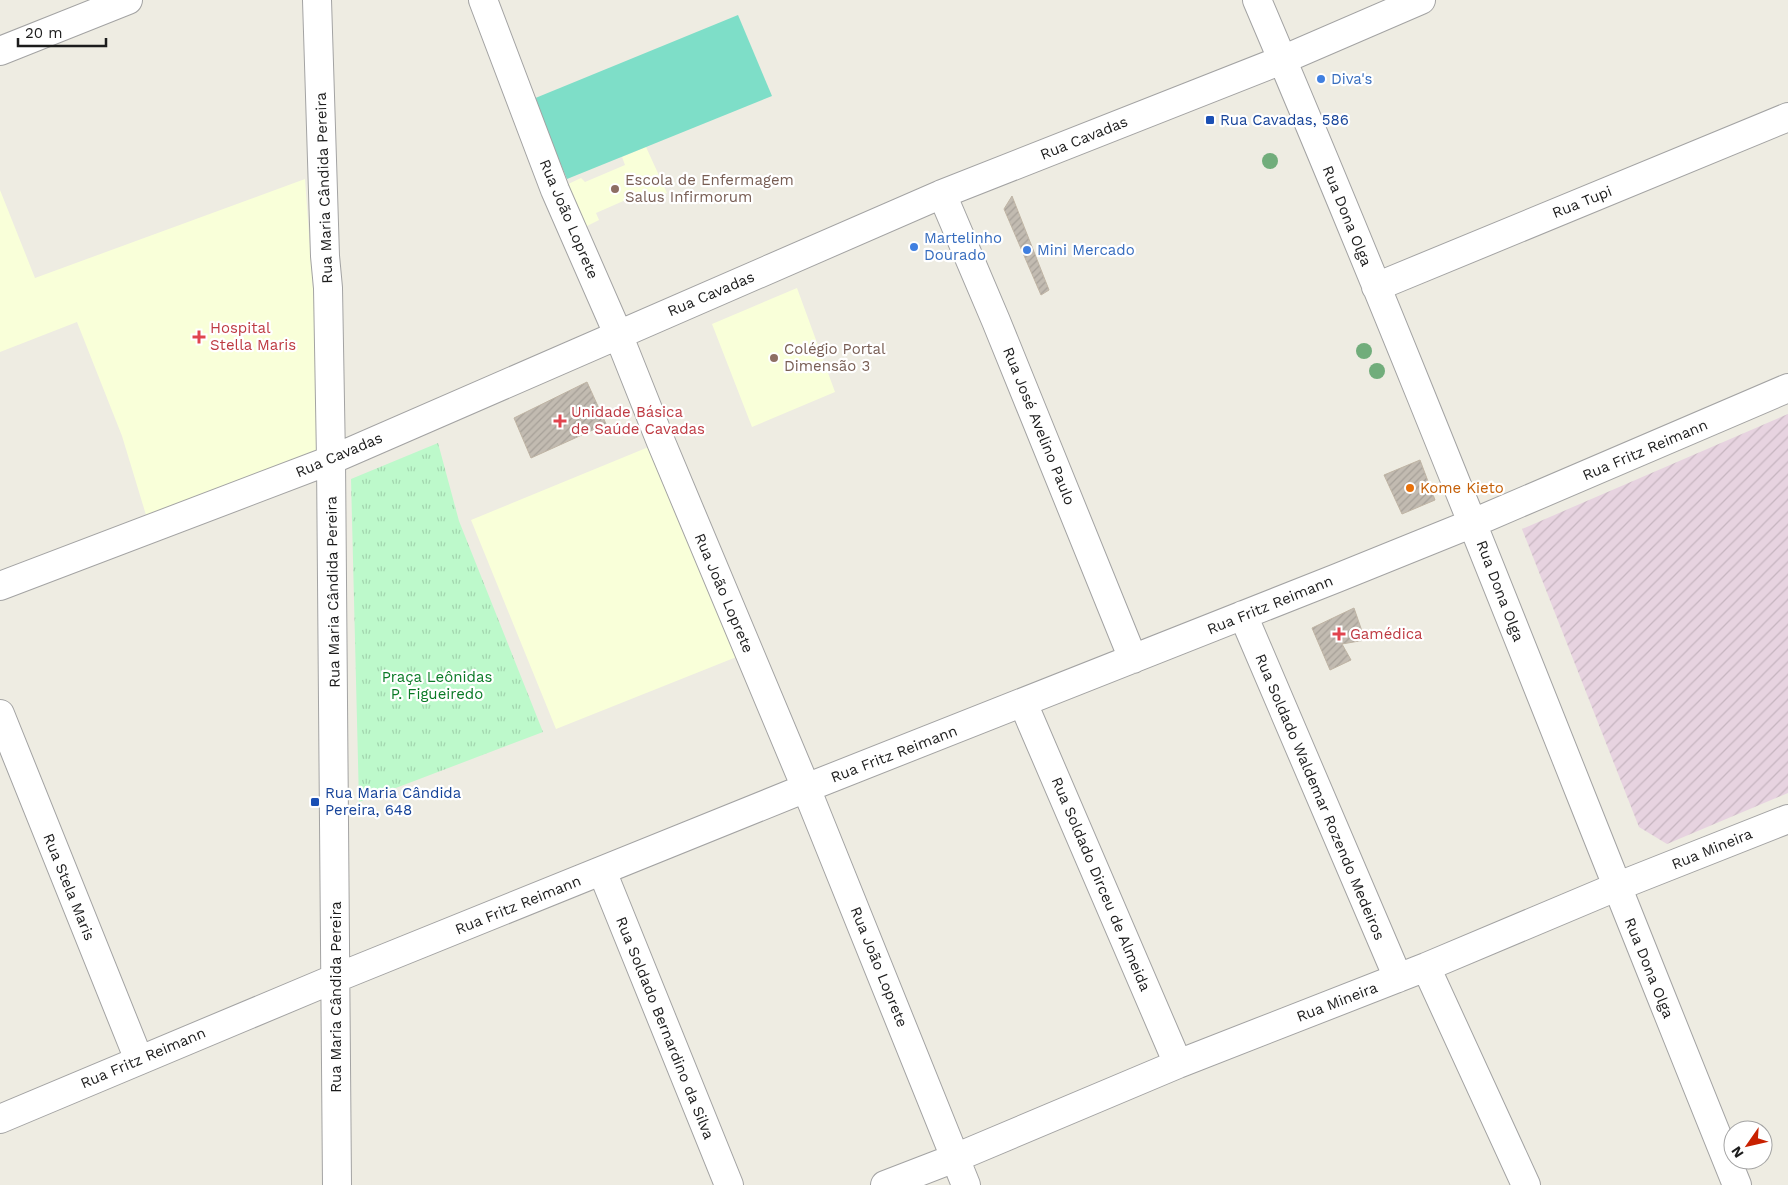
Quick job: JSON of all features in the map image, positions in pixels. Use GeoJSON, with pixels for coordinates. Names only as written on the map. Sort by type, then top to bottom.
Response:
{"type":"FeatureCollection","features":[{"type":"Feature","properties":{"kind":"street"},"geometry":{"type":"LineString","coordinates":[[0,51],[128,0]]}},
{"type":"Feature","properties":{"kind":"street","name":"Rua Maria Cândida Pereira"},"geometry":{"type":"LineString","coordinates":[[317,0],[325,256],[328,288],[332,460],[337,1185]]}},
{"type":"Feature","properties":{"kind":"street","name":"Rua João Loprete"},"geometry":{"type":"LineString","coordinates":[[484,0],[555,190],[618,334],[661,442],[806,788],[966,1185]]}},
{"type":"Feature","properties":{"kind":"street","name":"Rua Dona Olga"},"geometry":{"type":"LineString","coordinates":[[1257,0],[1473,523],[1616,887],[1737,1185]]}},
{"type":"Feature","properties":{"kind":"street","name":"Rua Cavadas"},"geometry":{"type":"LineString","coordinates":[[0,586],[332,460],[942,194],[1282,60],[1421,0]]}},
{"type":"Feature","properties":{"kind":"street","name":"Rua Tupi"},"geometry":{"type":"LineString","coordinates":[[1376,287],[1788,117]]}},
{"type":"Feature","properties":{"kind":"street","name":"Rua José Avelino Paulo"},"geometry":{"type":"LineString","coordinates":[[942,194],[996,321],[1133,659]]}},
{"type":"Feature","properties":{"kind":"street","name":"Rua Fritz Reimann"},"geometry":{"type":"LineString","coordinates":[[0,1119],[336,978],[806,788],[1473,523],[1788,388]]}},
{"type":"Feature","properties":{"kind":"street","name":"Rua Soldado Waldemar Rozendo Medeiros"},"geometry":{"type":"LineString","coordinates":[[1243,615],[1398,978]]}},
{"type":"Feature","properties":{"kind":"street","name":"Rua Soldado Dirceu de Almeida"},"geometry":{"type":"LineString","coordinates":[[1023,703],[1178,1064]]}},
{"type":"Feature","properties":{"kind":"street","name":"Rua Stela Maris"},"geometry":{"type":"LineString","coordinates":[[0,714],[138,1060]]}},
{"type":"Feature","properties":{"kind":"street","name":"Rua Mineira"},"geometry":{"type":"LineString","coordinates":[[885,1185],[956,1158],[1178,1064],[1426,967],[1616,887],[1788,818]]}},
{"type":"Feature","properties":{"kind":"street","name":"Rua Soldado Bernardino da Silva"},"geometry":{"type":"LineString","coordinates":[[602,871],[729,1185]]}},
{"type":"Feature","properties":{"kind":"street"},"geometry":{"type":"LineString","coordinates":[[1426,967],[1526,1185]]}},
{"type":"Feature","properties":{"kind":"shaded area"},"geometry":{"type":"Polygon","coordinates":[[[738,15],[772,96],[567,179],[533,99],[738,15]]]}},
{"type":"Feature","properties":{"kind":"shaded area","name":"Escola de Enfermagem Salus Infirmorum"},"geometry":{"type":"Polygon","coordinates":[[[646,147],[667,193],[642,204],[637,195],[596,213],[599,220],[583,228],[564,186],[581,178],[585,182],[625,165],[622,157],[646,147]]]}},
{"type":"Feature","properties":{"kind":"shaded area","name":"Hospital Stella Maris"},"geometry":{"type":"Polygon","coordinates":[[[305,179],[325,455],[146,515],[122,436],[77,322],[0,352],[0,190],[35,278],[305,179]]]}},
{"type":"Feature","properties":{"kind":"shaded area","name":"Colégio Portal Dimensão 3"},"geometry":{"type":"Polygon","coordinates":[[[797,288],[835,392],[752,427],[712,324],[797,288]]]}},
{"type":"Feature","properties":{"kind":"shaded area"},"geometry":{"type":"Polygon","coordinates":[[[1788,414],[1788,793],[1667,844],[1639,827],[1522,529],[1788,414]]]}},
{"type":"Feature","properties":{"kind":"shaded area"},"geometry":{"type":"Polygon","coordinates":[[[651,446],[739,656],[556,729],[471,520],[651,446]]]}},
{"type":"Feature","properties":{"kind":"green space","name":"Praça Leônidas P. Figueiredo"},"geometry":{"type":"Polygon","coordinates":[[[438,443],[459,521],[543,732],[359,802],[351,479],[438,443]]]}},
{"type":"Feature","properties":{"kind":"building","name":"Mini Mercado"},"geometry":{"type":"Polygon","coordinates":[[[1012,196],[1049,290],[1041,295],[1004,209],[1012,196]]]}},
{"type":"Feature","properties":{"kind":"building","name":"Unidade Básica de Saúde Cavadas"},"geometry":{"type":"Polygon","coordinates":[[[587,382],[606,424],[531,458],[514,418],[587,382]]]}},
{"type":"Feature","properties":{"kind":"building","name":"Kome Kieto"},"geometry":{"type":"Polygon","coordinates":[[[1420,460],[1435,500],[1402,514],[1384,475],[1420,460]]]}},
{"type":"Feature","properties":{"kind":"building","name":"Gamédica"},"geometry":{"type":"Polygon","coordinates":[[[1354,608],[1365,640],[1342,644],[1351,660],[1330,670],[1312,628],[1354,608]]]}},
{"type":"Feature","properties":{"kind":"place","name":"Diva's"},"geometry":{"type":"Point","coordinates":[1321,79]}},
{"type":"Feature","properties":{"kind":"place","name":"Rua Cavadas, 586"},"geometry":{"type":"Point","coordinates":[1210,120]}},
{"type":"Feature","properties":{"kind":"place","name":"Escola de Enfermagem Salus Infirmorum"},"geometry":{"type":"Point","coordinates":[615,189]}},
{"type":"Feature","properties":{"kind":"place","name":"Martelinho Dourado"},"geometry":{"type":"Point","coordinates":[914,247]}},
{"type":"Feature","properties":{"kind":"place","name":"Mini Mercado"},"geometry":{"type":"Point","coordinates":[1027,250]}},
{"type":"Feature","properties":{"kind":"place","name":"Hospital Stella Maris"},"geometry":{"type":"Point","coordinates":[199,337]}},
{"type":"Feature","properties":{"kind":"place","name":"Colégio Portal Dimensão 3"},"geometry":{"type":"Point","coordinates":[774,358]}},
{"type":"Feature","properties":{"kind":"place","name":"Unidade Básica de Saúde Cavadas"},"geometry":{"type":"Point","coordinates":[560,421]}},
{"type":"Feature","properties":{"kind":"place","name":"Kome Kieto"},"geometry":{"type":"Point","coordinates":[1410,488]}},
{"type":"Feature","properties":{"kind":"place","name":"Gamédica"},"geometry":{"type":"Point","coordinates":[1339,634]}},
{"type":"Feature","properties":{"kind":"place","name":"Rua Maria Cândida Pereira, 648"},"geometry":{"type":"Point","coordinates":[315,802]}}]}
